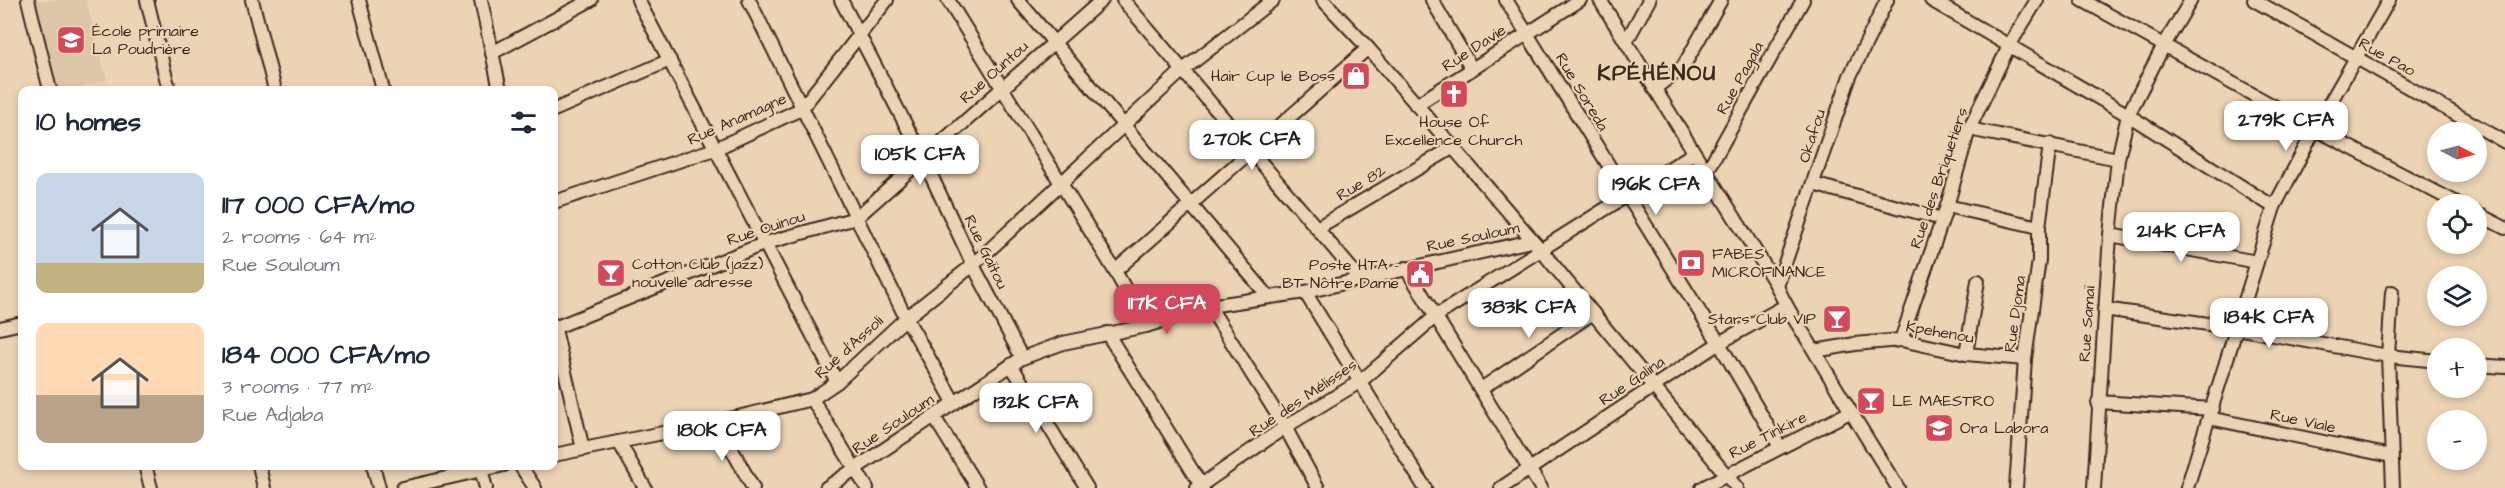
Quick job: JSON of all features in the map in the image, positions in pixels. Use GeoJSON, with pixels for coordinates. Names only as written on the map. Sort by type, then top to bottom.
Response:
{"type":"FeatureCollection","features":[{"type":"Feature","properties":{"kind":"street"},"geometry":{"type":"LineString","coordinates":[[28,0],[49,86]]}},
{"type":"Feature","properties":{"kind":"street"},"geometry":{"type":"LineString","coordinates":[[147,0],[168,86]]}},
{"type":"Feature","properties":{"kind":"street"},"geometry":{"type":"LineString","coordinates":[[252,0],[274,86]]}},
{"type":"Feature","properties":{"kind":"street"},"geometry":{"type":"LineString","coordinates":[[359,0],[382,86]]}},
{"type":"Feature","properties":{"kind":"street"},"geometry":{"type":"LineString","coordinates":[[481,0],[499,86]]}},
{"type":"Feature","properties":{"kind":"street"},"geometry":{"type":"LineString","coordinates":[[492,53],[591,0]]}},
{"type":"Feature","properties":{"kind":"street"},"geometry":{"type":"LineString","coordinates":[[638,0],[837,382]]}},
{"type":"Feature","properties":{"kind":"street"},"geometry":{"type":"LineString","coordinates":[[749,0],[906,318],[954,402]]}},
{"type":"Feature","properties":{"kind":"street","name":"Rue GaÏtou"},"geometry":{"type":"LineString","coordinates":[[841,0],[923,158],[1016,361],[1087,488]]}},
{"type":"Feature","properties":{"kind":"street","name":"Rue Anamagne"},"geometry":{"type":"LineString","coordinates":[[558,200],[715,149],[801,109],[887,0]]}},
{"type":"Feature","properties":{"kind":"street"},"geometry":{"type":"LineString","coordinates":[[948,0],[1115,271],[1146,326]]}},
{"type":"Feature","properties":{"kind":"street"},"geometry":{"type":"LineString","coordinates":[[1018,0],[1268,296]]}},
{"type":"Feature","properties":{"kind":"street","name":"Rue Ountou"},"geometry":{"type":"LineString","coordinates":[[856,218],[1102,0]]}},
{"type":"Feature","properties":{"kind":"street"},"geometry":{"type":"LineString","coordinates":[[1123,0],[1360,279]]}},
{"type":"Feature","properties":{"kind":"street","name":"Rue d'Assoli"},"geometry":{"type":"LineString","coordinates":[[558,454],[717,422],[812,399],[837,382],[906,318],[973,265],[1183,70],[1273,0]]}},
{"type":"Feature","properties":{"kind":"street"},"geometry":{"type":"LineString","coordinates":[[1323,0],[1368,48],[1541,250],[1737,488]]}},
{"type":"Feature","properties":{"kind":"street"},"geometry":{"type":"LineString","coordinates":[[1432,0],[1472,69]]}},
{"type":"Feature","properties":{"kind":"street","name":"Rue Soreda"},"geometry":{"type":"LineString","coordinates":[[1506,0],[1719,343],[1780,447]]}},
{"type":"Feature","properties":{"kind":"street","name":"Rue Davie"},"geometry":{"type":"LineString","coordinates":[[1416,105],[1580,0]]}},
{"type":"Feature","properties":{"kind":"street"},"geometry":{"type":"LineString","coordinates":[[1600,0],[1777,286],[1785,306],[1898,488]]}},
{"type":"Feature","properties":{"kind":"street"},"geometry":{"type":"LineString","coordinates":[[1626,42],[1648,0]]}},
{"type":"Feature","properties":{"kind":"street"},"geometry":{"type":"LineString","coordinates":[[1654,89],[1683,67],[1721,0]]}},
{"type":"Feature","properties":{"kind":"street","name":"Rue Pagala"},"geometry":{"type":"LineString","coordinates":[[1706,173],[1803,0]]}},
{"type":"Feature","properties":{"kind":"street","name":"Okafou"},"geometry":{"type":"LineString","coordinates":[[1777,286],[1850,76],[1887,0]]}},
{"type":"Feature","properties":{"kind":"street"},"geometry":{"type":"LineString","coordinates":[[1931,0],[2010,44],[2128,115],[2274,207]]}},
{"type":"Feature","properties":{"kind":"street","name":"Rue des Briquetiers"},"geometry":{"type":"LineString","coordinates":[[1901,340],[1947,206],[1969,129],[2010,44],[2037,0]]}},
{"type":"Feature","properties":{"kind":"street"},"geometry":{"type":"LineString","coordinates":[[2082,0],[2314,129],[2440,194]]}},
{"type":"Feature","properties":{"kind":"street","name":"Rue Samaï"},"geometry":{"type":"LineString","coordinates":[[2094,488],[2109,236],[2118,159],[2128,115],[2163,47],[2191,0]]}},
{"type":"Feature","properties":{"kind":"street","name":"Rue Pao"},"geometry":{"type":"LineString","coordinates":[[2254,0],[2505,142]]}},
{"type":"Feature","properties":{"kind":"street"},"geometry":{"type":"LineString","coordinates":[[2187,488],[2274,207],[2314,129],[2388,0]]}},
{"type":"Feature","properties":{"kind":"street"},"geometry":{"type":"LineString","coordinates":[[1115,271],[1368,48]]}},
{"type":"Feature","properties":{"kind":"street"},"geometry":{"type":"LineString","coordinates":[[558,108],[669,60]]}},
{"type":"Feature","properties":{"kind":"street"},"geometry":{"type":"LineString","coordinates":[[1969,129],[2118,159]]}},
{"type":"Feature","properties":{"kind":"street","name":"Rue Djoma"},"geometry":{"type":"LineString","coordinates":[[2016,488],[2025,359],[2039,260],[2039,227],[2050,144]]}},
{"type":"Feature","properties":{"kind":"street","name":"Rue 82"},"geometry":{"type":"LineString","coordinates":[[1317,228],[1452,148]]}},
{"type":"Feature","properties":{"kind":"street","name":"Rue des Mélisses"},"geometry":{"type":"LineString","coordinates":[[1200,487],[1285,427],[1360,381],[1436,316],[1694,153]]}},
{"type":"Feature","properties":{"kind":"street"},"geometry":{"type":"LineString","coordinates":[[1814,184],[1942,219]]}},
{"type":"Feature","properties":{"kind":"street"},"geometry":{"type":"LineString","coordinates":[[1947,206],[2039,227]]}},
{"type":"Feature","properties":{"kind":"street","name":"Rue Ouinou"},"geometry":{"type":"LineString","coordinates":[[558,324],[766,243],[856,218]]}},
{"type":"Feature","properties":{"kind":"street"},"geometry":{"type":"LineString","coordinates":[[2487,219],[2505,228]]}},
{"type":"Feature","properties":{"kind":"street"},"geometry":{"type":"LineString","coordinates":[[2109,236],[2257,262]]}},
{"type":"Feature","properties":{"kind":"street","name":"Rue Souloum"},"geometry":{"type":"LineString","coordinates":[[825,488],[1016,361],[1063,344],[1146,326],[1209,306],[1305,292],[1531,241]]}},
{"type":"Feature","properties":{"kind":"street"},"geometry":{"type":"LineString","coordinates":[[1406,268],[1541,488]]}},
{"type":"Feature","properties":{"kind":"street"},"geometry":{"type":"LineString","coordinates":[[1966,354],[1978,281]]}},
{"type":"Feature","properties":{"kind":"street"},"geometry":{"type":"LineString","coordinates":[[2392,291],[2388,356],[2393,488]]}},
{"type":"Feature","properties":{"kind":"street"},"geometry":{"type":"LineString","coordinates":[[1305,292],[1425,488]]}},
{"type":"Feature","properties":{"kind":"street"},"geometry":{"type":"LineString","coordinates":[[1209,306],[1285,427],[1318,488]]}},
{"type":"Feature","properties":{"kind":"street","name":"Rue Galina"},"geometry":{"type":"LineString","coordinates":[[1501,488],[1719,343],[1785,306]]}},
{"type":"Feature","properties":{"kind":"street"},"geometry":{"type":"LineString","coordinates":[[2104,309],[2236,328],[2388,356],[2427,360]]}},
{"type":"Feature","properties":{"kind":"street"},"geometry":{"type":"LineString","coordinates":[[1481,389],[1593,313]]}},
{"type":"Feature","properties":{"kind":"street"},"geometry":{"type":"LineString","coordinates":[[0,328],[18,324]]}},
{"type":"Feature","properties":{"kind":"street"},"geometry":{"type":"LineString","coordinates":[[1107,333],[1200,487]]}},
{"type":"Feature","properties":{"kind":"street","name":"Kpehenou"},"geometry":{"type":"LineString","coordinates":[[1815,351],[1855,344],[1901,340],[1966,354],[2025,359]]}},
{"type":"Feature","properties":{"kind":"street"},"geometry":{"type":"LineString","coordinates":[[558,343],[583,449]]}},
{"type":"Feature","properties":{"kind":"street"},"geometry":{"type":"LineString","coordinates":[[2487,365],[2505,367]]}},
{"type":"Feature","properties":{"kind":"street"},"geometry":{"type":"LineString","coordinates":[[812,399],[867,488]]}},
{"type":"Feature","properties":{"kind":"street","name":"Rue Viale"},"geometry":{"type":"LineString","coordinates":[[2098,402],[2211,414],[2391,456]]}},
{"type":"Feature","properties":{"kind":"street","name":"Rue Tinkire"},"geometry":{"type":"LineString","coordinates":[[1702,488],[1850,412]]}},
{"type":"Feature","properties":{"kind":"street"},"geometry":{"type":"LineString","coordinates":[[934,417],[978,488]]}},
{"type":"Feature","properties":{"kind":"street"},"geometry":{"type":"LineString","coordinates":[[717,422],[753,488]]}},
{"type":"Feature","properties":{"kind":"street"},"geometry":{"type":"LineString","coordinates":[[619,442],[645,488]]}},
{"type":"Feature","properties":{"kind":"street"},"geometry":{"type":"LineString","coordinates":[[146,470],[151,488]]}},
{"type":"Feature","properties":{"kind":"street"},"geometry":{"type":"LineString","coordinates":[[260,470],[264,488]]}},
{"type":"Feature","properties":{"kind":"street"},"geometry":{"type":"LineString","coordinates":[[374,470],[379,488]]}},
{"type":"Feature","properties":{"kind":"street"},"geometry":{"type":"LineString","coordinates":[[403,488],[473,470]]}},
{"type":"Feature","properties":{"kind":"street"},"geometry":{"type":"LineString","coordinates":[[482,470],[486,488]]}},
{"type":"Feature","properties":{"kind":"street"},"geometry":{"type":"LineString","coordinates":[[523,470],[535,488]]}},
{"type":"Feature","properties":{"kind":"shaded area","name":"École primaire La Poudrière"},"geometry":{"type":"Polygon","coordinates":[[[35,0],[86,0],[107,80],[85,86],[58,86],[35,0]]]}},
{"type":"Feature","properties":{"kind":"place","name":"École primaire La Poudrière"},"geometry":{"type":"Point","coordinates":[71,40]}},
{"type":"Feature","properties":{"kind":"place","name":"Hair Cup le Boss"},"geometry":{"type":"Point","coordinates":[1356,76]}},
{"type":"Feature","properties":{"kind":"place","name":"House Of Excellence Church"},"geometry":{"type":"Point","coordinates":[1454,94]}},
{"type":"Feature","properties":{"kind":"place","name":"FABES MICROFINANCE"},"geometry":{"type":"Point","coordinates":[1691,263]}},
{"type":"Feature","properties":{"kind":"place","name":"Cotton Club (jazz) nouvelle adresse"},"geometry":{"type":"Point","coordinates":[611,273]}},
{"type":"Feature","properties":{"kind":"place","name":"Poste HTA - BT Nôtre Dame"},"geometry":{"type":"Point","coordinates":[1420,274]}},
{"type":"Feature","properties":{"kind":"place","name":"Stars Club VIP"},"geometry":{"type":"Point","coordinates":[1837,319]}},
{"type":"Feature","properties":{"kind":"place","name":"LE MAESTRO"},"geometry":{"type":"Point","coordinates":[1871,401]}},
{"type":"Feature","properties":{"kind":"place","name":"Ora Labora"},"geometry":{"type":"Point","coordinates":[1939,428]}},
{"type":"Feature","properties":{"kind":"district","name":"KPÉHÉNOU"},"geometry":{"type":"Point","coordinates":[1657,73]}}]}
